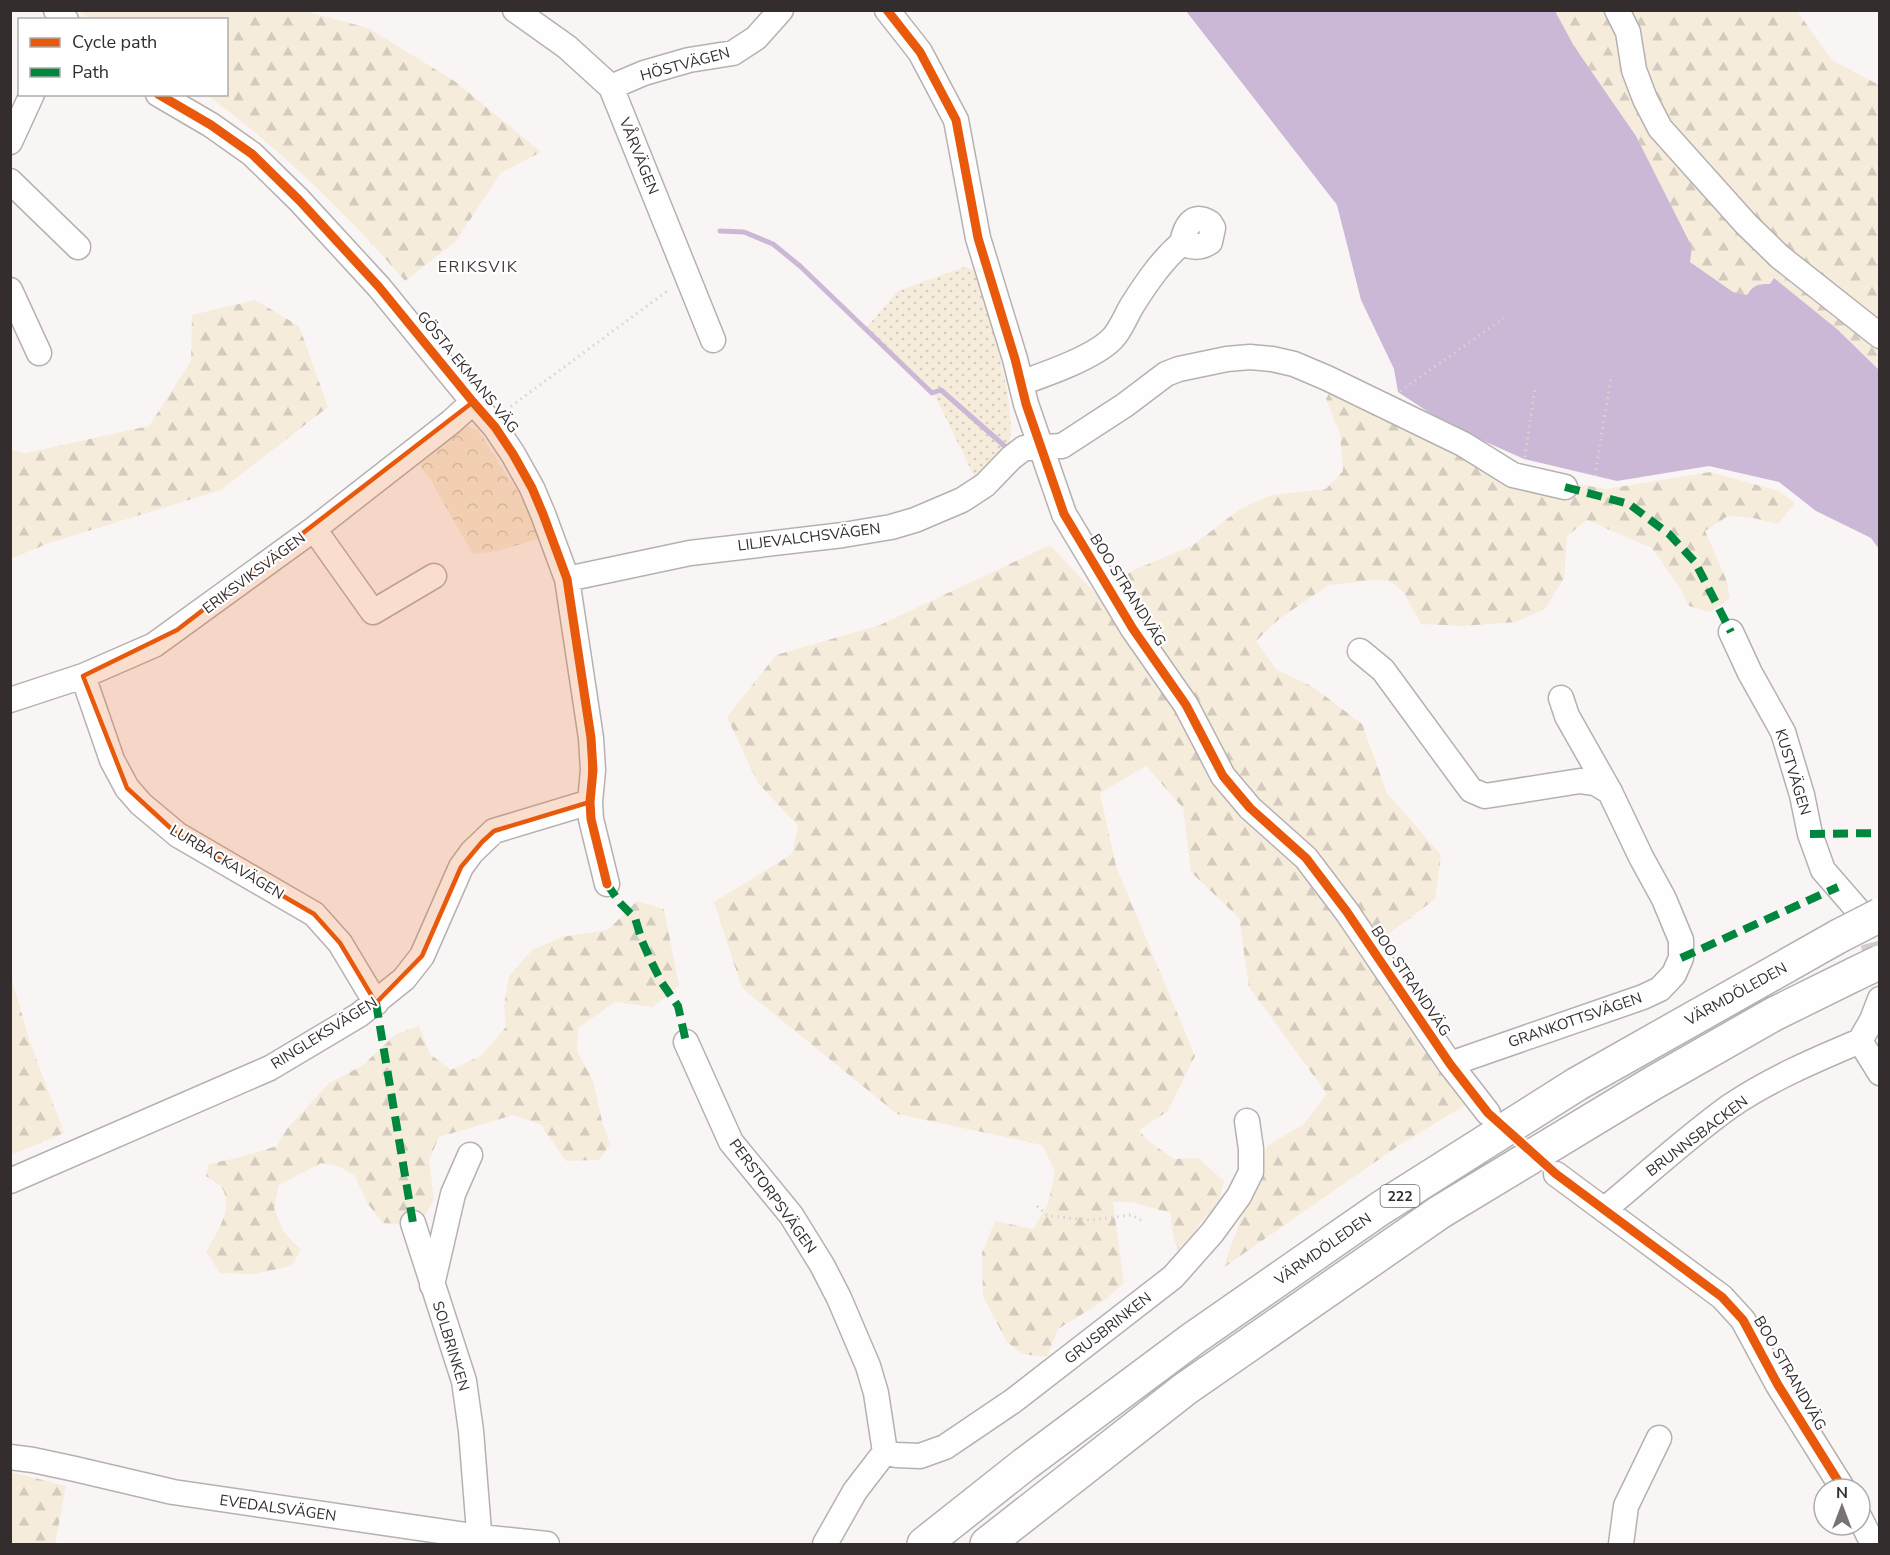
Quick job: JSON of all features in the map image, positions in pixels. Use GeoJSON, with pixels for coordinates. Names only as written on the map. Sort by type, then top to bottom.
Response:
{"type":"FeatureCollection","features":[{"type":"Feature","properties":{"kind":"highway","name":"VÄRMDÖLEDEN"},"geometry":{"type":"LineString","coordinates":[[924,1545],[986,1495],[1194,1338],[1381,1208],[1577,1084],[1839,936],[1868,912]]}},
{"type":"Feature","properties":{"kind":"highway","name":"222"},"geometry":{"type":"LineString","coordinates":[[987,1545],[1185,1389],[1440,1212],[1653,1083],[1774,1014],[1867,968]]}},
{"type":"Feature","properties":{"kind":"street","name":"VÅRVÄGEN"},"geometry":{"type":"LineString","coordinates":[[515,10],[567,47],[611,87],[713,340]]}},
{"type":"Feature","properties":{"kind":"street","name":"HÖSTVÄGEN"},"geometry":{"type":"LineString","coordinates":[[611,87],[644,73],[689,60],[734,53],[756,38],[782,10]]}},
{"type":"Feature","properties":{"kind":"street","name":"BOO STRANDVÄG"},"geometry":{"type":"LineString","coordinates":[[887,10],[920,52],[956,120],[978,238],[1021,383],[1064,514],[1128,620],[1186,705],[1223,776],[1250,808],[1306,858],[1347,912],[1450,1064],[1488,1113]]}},
{"type":"Feature","properties":{"kind":"street"},"geometry":{"type":"LineString","coordinates":[[1617,10],[1628,32],[1634,70],[1645,99],[1660,128],[1754,232],[1789,264],[1880,336]]}},
{"type":"Feature","properties":{"kind":"street"},"geometry":{"type":"LineString","coordinates":[[10,142],[31,96]]}},
{"type":"Feature","properties":{"kind":"street","name":"GÖSTA EKMANS VÄG"},"geometry":{"type":"LineString","coordinates":[[161,96],[211,125],[252,154],[299,200],[379,287],[490,422],[513,454],[532,488],[567,579],[591,738],[593,770],[590,802]]}},
{"type":"Feature","properties":{"kind":"street"},"geometry":{"type":"LineString","coordinates":[[10,181],[78,247]]}},
{"type":"Feature","properties":{"kind":"street"},"geometry":{"type":"LineString","coordinates":[[1021,383],[1047,374],[1107,344],[1116,335],[1149,280],[1168,255],[1182,243]]}},
{"type":"Feature","properties":{"kind":"street"},"geometry":{"type":"LineString","coordinates":[[10,290],[39,353]]}},
{"type":"Feature","properties":{"kind":"street","name":"LILJEVALCHSVÄGEN"},"geometry":{"type":"LineString","coordinates":[[567,579],[690,553],[843,535],[891,527],[915,520],[962,500],[986,485],[1011,458],[1024,448],[1062,446],[1125,405],[1166,374],[1227,359],[1250,357],[1294,364],[1463,444],[1513,475],[1565,487]]}},
{"type":"Feature","properties":{"kind":"street","name":"ERIKSVIKSVÄGEN"},"geometry":{"type":"LineString","coordinates":[[10,700],[83,676],[162,640],[314,529],[451,422],[473,402]]}},
{"type":"Feature","properties":{"kind":"street"},"geometry":{"type":"LineString","coordinates":[[314,529],[373,612],[434,576]]}},
{"type":"Feature","properties":{"kind":"street","name":"KUSTVÄGEN"},"geometry":{"type":"LineString","coordinates":[[1731,633],[1783,732],[1802,795],[1810,834],[1824,870],[1868,912]]}},
{"type":"Feature","properties":{"kind":"street"},"geometry":{"type":"LineString","coordinates":[[1360,651],[1383,669],[1471,790],[1485,796],[1580,781],[1595,783],[1610,792]]}},
{"type":"Feature","properties":{"kind":"street","name":"LURBACKAVÄGEN"},"geometry":{"type":"LineString","coordinates":[[83,676],[112,760],[127,788],[141,804],[178,835],[314,914],[340,943],[376,1003]]}},
{"type":"Feature","properties":{"kind":"street","name":"GRANKOTTSVÄGEN"},"geometry":{"type":"LineString","coordinates":[[1450,1064],[1643,997],[1660,989],[1674,974],[1681,958],[1681,940],[1664,899],[1560,698]]}},
{"type":"Feature","properties":{"kind":"street"},"geometry":{"type":"LineString","coordinates":[[590,802],[591,819],[607,884]]}},
{"type":"Feature","properties":{"kind":"street","name":"RINGLEKSVÄGEN"},"geometry":{"type":"LineString","coordinates":[[10,1181],[270,1068],[376,1003],[404,979],[422,957],[461,867],[482,842],[494,831],[590,802]]}},
{"type":"Feature","properties":{"kind":"street"},"geometry":{"type":"LineString","coordinates":[[1880,999],[1872,1020],[1860,1041],[1880,1073]]}},
{"type":"Feature","properties":{"kind":"street","name":"BRUNNSBACKEN"},"geometry":{"type":"LineString","coordinates":[[1605,1209],[1730,1107],[1788,1072],[1860,1041]]}},
{"type":"Feature","properties":{"kind":"street","name":"PERSTORPSVÄGEN"},"geometry":{"type":"LineString","coordinates":[[686,1042],[731,1142],[791,1215],[822,1264],[839,1298],[876,1393],[885,1452]]}},
{"type":"Feature","properties":{"kind":"street","name":"GRUSBRINKEN"},"geometry":{"type":"LineString","coordinates":[[885,1452],[920,1456],[945,1447],[1013,1401],[1173,1277],[1212,1233],[1243,1188],[1251,1172],[1247,1121]]}},
{"type":"Feature","properties":{"kind":"street"},"geometry":{"type":"LineString","coordinates":[[432,1286],[453,1194],[470,1155]]}},
{"type":"Feature","properties":{"kind":"street","name":"BOO STRANDVÄG"},"geometry":{"type":"LineString","coordinates":[[1556,1174],[1722,1297],[1743,1320],[1778,1386],[1835,1477]]}},
{"type":"Feature","properties":{"kind":"street","name":"SOLBRINKEN"},"geometry":{"type":"LineString","coordinates":[[413,1223],[464,1381],[471,1431],[480,1541]]}},
{"type":"Feature","properties":{"kind":"street"},"geometry":{"type":"LineString","coordinates":[[1621,1545],[1626,1506],[1659,1438]]}},
{"type":"Feature","properties":{"kind":"street"},"geometry":{"type":"LineString","coordinates":[[825,1545],[855,1491],[885,1452]]}},
{"type":"Feature","properties":{"kind":"street","name":"EVEDALSVÄGEN"},"geometry":{"type":"LineString","coordinates":[[10,1458],[54,1464],[173,1492],[480,1541],[547,1545]]}},
{"type":"Feature","properties":{"kind":"path"},"geometry":{"type":"LineString","coordinates":[[490,422],[687,276]]}},
{"type":"Feature","properties":{"kind":"path"},"geometry":{"type":"LineString","coordinates":[[1398,392],[1504,318]]}},
{"type":"Feature","properties":{"kind":"path"},"geometry":{"type":"LineString","coordinates":[[1595,476],[1611,377]]}},
{"type":"Feature","properties":{"kind":"path"},"geometry":{"type":"LineString","coordinates":[[1524,459],[1535,387]]}},
{"type":"Feature","properties":{"kind":"path"},"geometry":{"type":"LineString","coordinates":[[1037,1206],[1047,1215],[1059,1217],[1093,1220],[1131,1215],[1141,1220]]}},
{"type":"Feature","properties":{"kind":"highlighted area"},"geometry":{"type":"Polygon","coordinates":[[[473,402],[495,427],[532,488],[567,579],[591,738],[590,802],[494,831],[482,842],[461,867],[422,956],[376,1003],[340,943],[314,914],[178,835],[127,788],[83,676],[177,630],[473,402]]]}},
{"type":"Feature","properties":{"kind":"green space"},"geometry":{"type":"Polygon","coordinates":[[[78,11],[304,11],[368,28],[456,82],[541,152],[501,173],[456,241],[405,281],[311,182],[208,96],[228,96],[228,18],[89,18],[78,11]]]}},
{"type":"Feature","properties":{"kind":"green space"},"geometry":{"type":"Polygon","coordinates":[[[1555,11],[1797,11],[1832,60],[1879,85],[1879,370],[1837,329],[1774,278],[1770,284],[1754,287],[1747,295],[1733,292],[1690,262],[1692,247],[1636,136],[1574,46],[1555,11]]]}},
{"type":"Feature","properties":{"kind":"green space"},"geometry":{"type":"Polygon","coordinates":[[[964,267],[975,270],[994,334],[1010,411],[1011,431],[1008,447],[1003,455],[976,480],[935,396],[867,327],[898,291],[964,267]]]}},
{"type":"Feature","properties":{"kind":"green space"},"geometry":{"type":"Polygon","coordinates":[[[255,300],[299,326],[328,407],[221,490],[49,543],[11,559],[11,450],[26,453],[149,426],[191,361],[192,315],[255,300]]]}},
{"type":"Feature","properties":{"kind":"green space"},"geometry":{"type":"Polygon","coordinates":[[[1339,376],[1507,465],[1560,481],[1606,489],[1710,472],[1779,491],[1795,503],[1778,524],[1753,518],[1728,516],[1705,531],[1726,579],[1730,598],[1710,612],[1689,606],[1681,590],[1652,548],[1587,520],[1567,536],[1564,578],[1545,609],[1516,622],[1462,626],[1421,624],[1404,593],[1390,581],[1375,580],[1329,585],[1279,619],[1256,641],[1276,669],[1313,687],[1362,724],[1387,793],[1441,855],[1435,899],[1377,943],[1256,806],[1112,585],[1132,571],[1193,545],[1239,510],[1271,495],[1326,489],[1343,471],[1340,434],[1326,399],[1339,376]]]}},
{"type":"Feature","properties":{"kind":"green space"},"geometry":{"type":"Polygon","coordinates":[[[462,425],[478,430],[532,514],[541,538],[497,551],[473,554],[430,479],[415,459],[462,425]]]}},
{"type":"Feature","properties":{"kind":"green space"},"geometry":{"type":"Polygon","coordinates":[[[1050,545],[1115,614],[1342,916],[1465,1105],[1398,1146],[1223,1268],[1268,1145],[1303,1125],[1327,1094],[1249,987],[1239,918],[1191,872],[1183,808],[1146,766],[1100,793],[1116,866],[1195,1056],[1168,1111],[1139,1130],[1147,1140],[1174,1159],[1198,1158],[1224,1181],[1219,1203],[1199,1224],[1192,1236],[1177,1250],[1171,1213],[1131,1202],[1113,1202],[1124,1283],[1105,1300],[1058,1329],[1047,1357],[1022,1354],[1007,1342],[983,1296],[982,1253],[995,1221],[1033,1229],[1048,1204],[1055,1171],[1042,1145],[897,1114],[742,988],[714,902],[792,854],[798,826],[758,783],[727,717],[776,655],[880,625],[1050,545]]]}},
{"type":"Feature","properties":{"kind":"green space"},"geometry":{"type":"Polygon","coordinates":[[[637,901],[664,909],[679,985],[653,1007],[615,1002],[578,1028],[577,1051],[593,1081],[610,1144],[599,1160],[566,1161],[540,1124],[513,1115],[439,1137],[429,1160],[434,1200],[425,1215],[399,1224],[383,1223],[368,1204],[354,1175],[338,1166],[321,1163],[279,1185],[274,1208],[283,1231],[301,1250],[291,1266],[254,1274],[220,1273],[206,1252],[222,1221],[226,1204],[222,1188],[206,1176],[209,1164],[277,1146],[287,1129],[329,1083],[362,1066],[396,1034],[419,1026],[430,1054],[451,1070],[482,1055],[506,1027],[504,1006],[509,976],[532,950],[562,937],[608,930],[637,901]]]}},
{"type":"Feature","properties":{"kind":"green space"},"geometry":{"type":"Polygon","coordinates":[[[10,973],[30,1042],[64,1133],[11,1155],[10,973]]]}},
{"type":"Feature","properties":{"kind":"green space"},"geometry":{"type":"Polygon","coordinates":[[[11,1472],[66,1486],[55,1544],[11,1544],[11,1472]]]}},
{"type":"Feature","properties":{"kind":"shaded area"},"geometry":{"type":"Polygon","coordinates":[[[1186,11],[1555,11],[1574,46],[1636,136],[1692,247],[1690,262],[1733,292],[1747,295],[1754,287],[1770,284],[1774,278],[1837,329],[1879,370],[1879,549],[1871,538],[1816,511],[1779,482],[1709,466],[1617,481],[1524,459],[1448,425],[1398,392],[1394,369],[1361,300],[1337,205],[1186,11]]]}},
{"type":"Feature","properties":{"kind":"waterway"},"geometry":{"type":"LineString","coordinates":[[720,231],[744,232],[773,244],[800,266],[932,393],[941,390],[1008,449]]}},
{"type":"Feature","properties":{"kind":"tunnel"},"geometry":{"type":"LineString","coordinates":[[1857,910],[1871,937],[1880,972]]}},
{"type":"Feature","properties":{"kind":"marked path"},"geometry":{"type":"LineString","coordinates":[[1565,487],[1629,504],[1669,534],[1695,562],[1731,632]]}},
{"type":"Feature","properties":{"kind":"marked path"},"geometry":{"type":"LineString","coordinates":[[1810,834],[1880,833]]}},
{"type":"Feature","properties":{"kind":"marked path"},"geometry":{"type":"LineString","coordinates":[[607,884],[620,903],[635,918],[650,959],[662,983],[678,1006],[686,1042]]}},
{"type":"Feature","properties":{"kind":"marked path"},"geometry":{"type":"LineString","coordinates":[[1681,958],[1838,887]]}},
{"type":"Feature","properties":{"kind":"marked path"},"geometry":{"type":"LineString","coordinates":[[376,1003],[413,1223]]}},
{"type":"Feature","properties":{"kind":"cycle path"},"geometry":{"type":"LineString","coordinates":[[887,10],[920,52],[956,120],[978,238],[1015,359],[1026,404],[1064,514],[1133,629],[1186,705],[1223,776],[1250,808],[1306,858],[1347,912],[1450,1064],[1488,1113],[1556,1174],[1722,1297],[1743,1320],[1778,1385],[1836,1477]]}},
{"type":"Feature","properties":{"kind":"cycle path"},"geometry":{"type":"LineString","coordinates":[[161,96],[211,125],[252,154],[299,200],[379,287],[495,427],[513,454],[532,488],[567,579],[591,738],[593,770],[591,819],[607,884]]}},
{"type":"Feature","properties":{"kind":"district","name":"ERIKSVIK"},"geometry":{"type":"Point","coordinates":[478,267]}}]}
